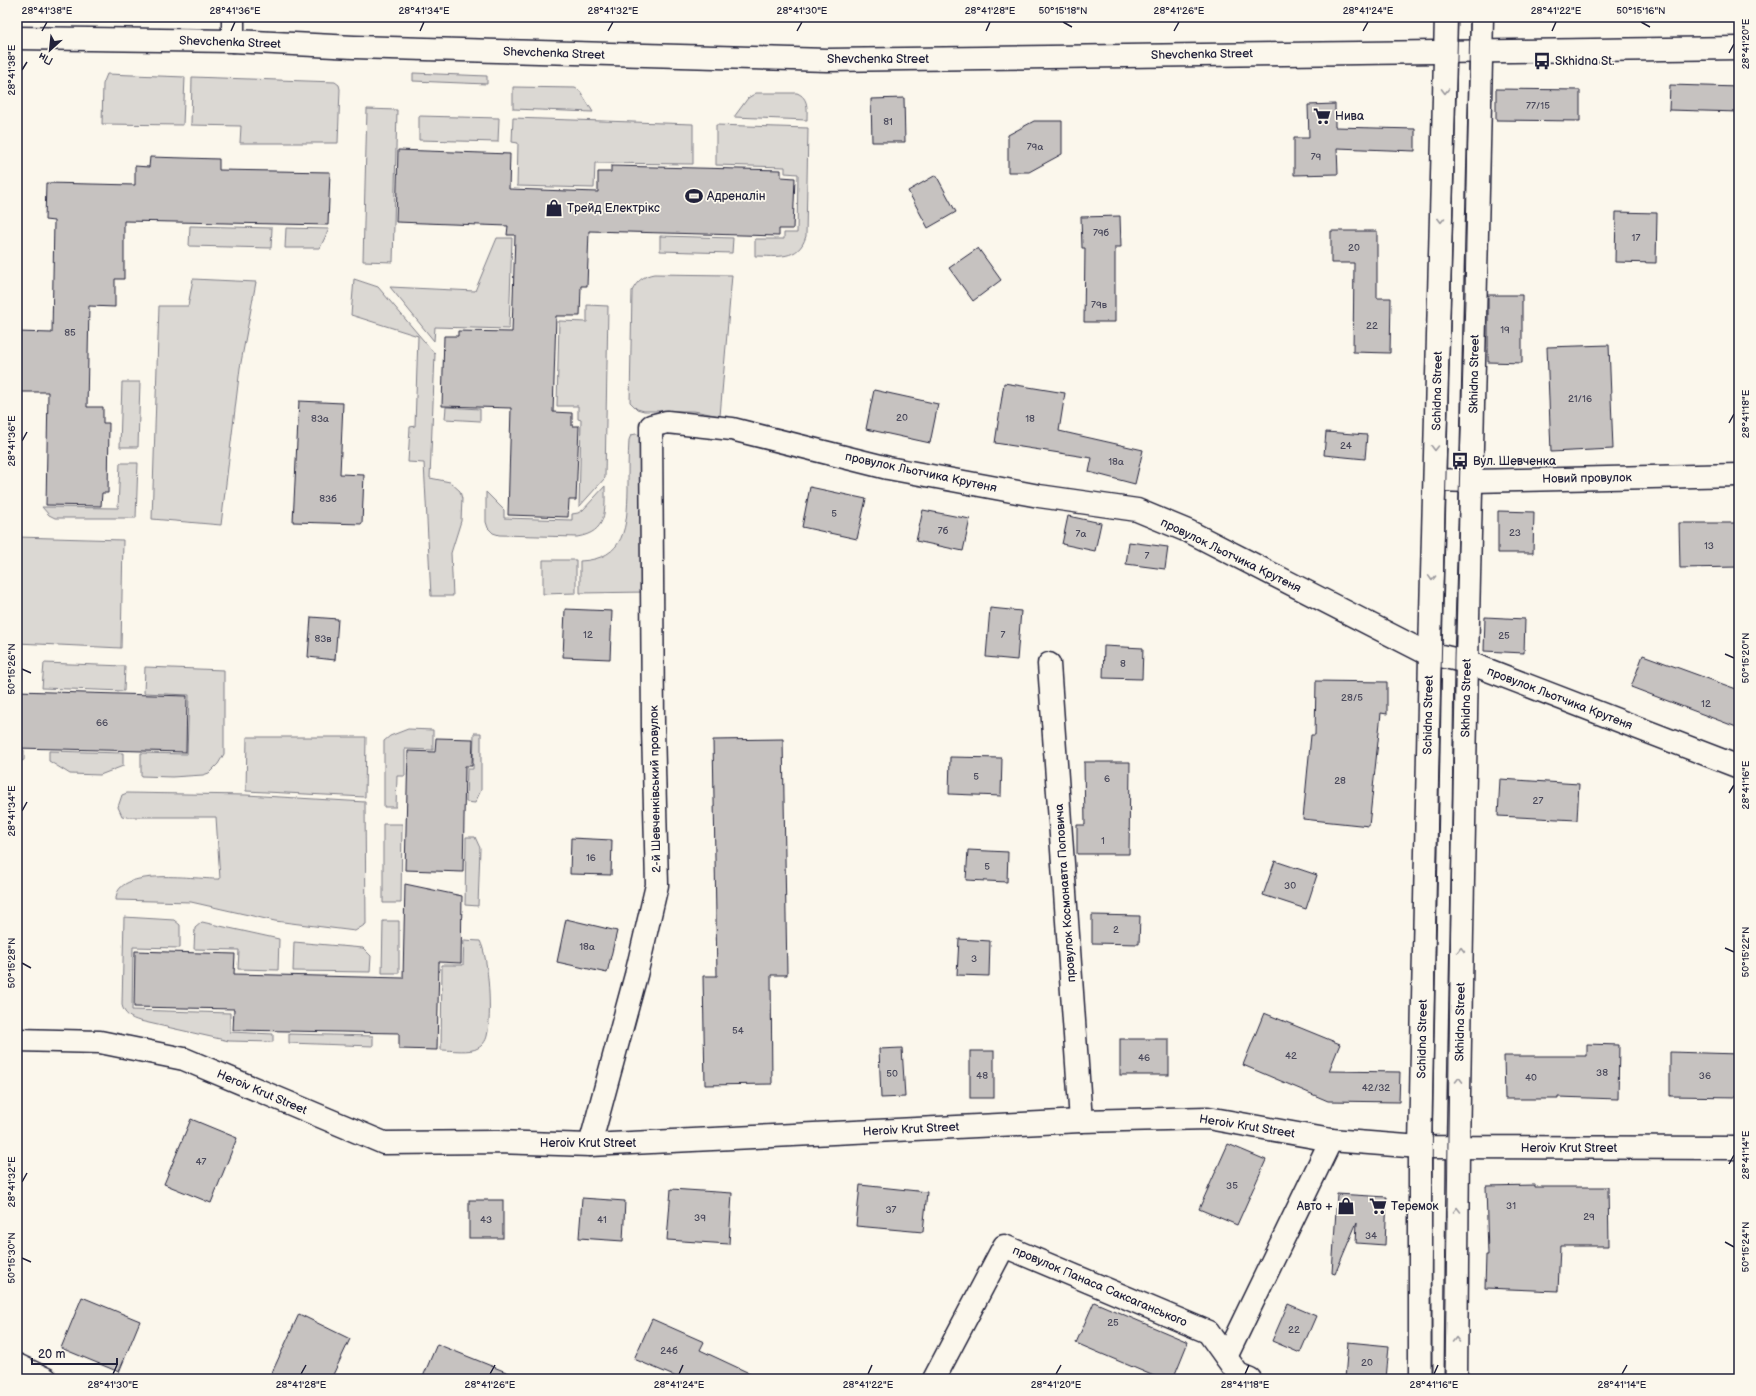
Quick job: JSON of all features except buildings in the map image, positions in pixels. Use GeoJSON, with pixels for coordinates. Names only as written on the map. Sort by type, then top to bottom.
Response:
{"type":"FeatureCollection","features":[{"type":"Feature","properties":{"kind":"street"},"geometry":{"type":"LineString","coordinates":[[233,17],[233,41]]}},
{"type":"Feature","properties":{"kind":"street"},"geometry":{"type":"LineString","coordinates":[[1446,17],[1446,52]]}},
{"type":"Feature","properties":{"kind":"street","name":"Skhidna Street"},"geometry":{"type":"LineString","coordinates":[[1456,1379],[1458,1148],[1467,662],[1482,17]]}},
{"type":"Feature","properties":{"kind":"street","name":"Shevchenka Street"},"geometry":{"type":"LineString","coordinates":[[17,38],[233,41],[370,48],[827,60],[1446,52],[1481,50],[1739,48]]}},
{"type":"Feature","properties":{"kind":"street","name":"Schidna Street"},"geometry":{"type":"LineString","coordinates":[[1420,1379],[1420,1147],[1430,655],[1446,52]]}},
{"type":"Feature","properties":{"kind":"street","name":"провулок Льотчика Крутеня"},"geometry":{"type":"LineString","coordinates":[[651,426],[667,422],[732,430],[888,468],[1039,496],[1137,510],[1190,532],[1430,655],[1467,662],[1739,767]]}},
{"type":"Feature","properties":{"kind":"street","name":"2-й Шевченківський провулок"},"geometry":{"type":"LineString","coordinates":[[590,1145],[636,975],[657,885],[651,426]]}},
{"type":"Feature","properties":{"kind":"street","name":"Новий провулок"},"geometry":{"type":"LineString","coordinates":[[1435,480],[1472,481],[1739,475]]}},
{"type":"Feature","properties":{"kind":"street","name":"провулок Космонавта Поповича"},"geometry":{"type":"LineString","coordinates":[[1049,664],[1081,1121]]}},
{"type":"Feature","properties":{"kind":"street","name":"Heroiv Krut Street"},"geometry":{"type":"LineString","coordinates":[[17,1040],[100,1042],[184,1059],[384,1143],[497,1142],[590,1145],[1081,1121],[1208,1118],[1331,1140],[1420,1147],[1739,1148]]}},
{"type":"Feature","properties":{"kind":"street"},"geometry":{"type":"LineString","coordinates":[[1226,1357],[1331,1140]]}},
{"type":"Feature","properties":{"kind":"street","name":"провулок Панаса Саксаганського"},"geometry":{"type":"LineString","coordinates":[[934,1379],[1004,1246],[1208,1332],[1238,1374],[1250,1379]]}},
{"type":"Feature","properties":{"kind":"street"},"geometry":{"type":"LineString","coordinates":[[17,1365],[46,1379]]}},
{"type":"Feature","properties":{"kind":"shaded area"},"geometry":{"type":"Polygon","coordinates":[[[413,73],[487,76],[487,84],[413,81],[413,73]]]}},
{"type":"Feature","properties":{"kind":"shaded area"},"geometry":{"type":"Polygon","coordinates":[[[107,74],[185,77],[183,125],[102,124],[103,84],[107,74]]]}},
{"type":"Feature","properties":{"kind":"shaded area"},"geometry":{"type":"Polygon","coordinates":[[[192,77],[335,82],[339,85],[340,89],[338,143],[240,143],[241,126],[191,125],[192,77]]]}},
{"type":"Feature","properties":{"kind":"shaded area"},"geometry":{"type":"Polygon","coordinates":[[[513,87],[575,88],[580,91],[593,112],[513,109],[513,87]]]}},
{"type":"Feature","properties":{"kind":"shaded area"},"geometry":{"type":"Polygon","coordinates":[[[756,93],[797,93],[801,95],[804,98],[807,108],[807,120],[734,117],[748,98],[756,93]]]}},
{"type":"Feature","properties":{"kind":"shaded area"},"geometry":{"type":"Polygon","coordinates":[[[367,109],[397,110],[393,262],[363,261],[367,109]]]}},
{"type":"Feature","properties":{"kind":"shaded area"},"geometry":{"type":"Polygon","coordinates":[[[419,116],[499,118],[498,142],[419,140],[419,116]]]}},
{"type":"Feature","properties":{"kind":"shaded area"},"geometry":{"type":"Polygon","coordinates":[[[513,118],[693,124],[693,164],[595,163],[594,188],[517,186],[518,143],[512,142],[513,118]]]}},
{"type":"Feature","properties":{"kind":"shaded area"},"geometry":{"type":"Polygon","coordinates":[[[716,125],[808,128],[806,236],[803,244],[798,250],[793,253],[779,256],[755,256],[755,239],[784,239],[784,233],[797,233],[798,174],[785,173],[785,167],[716,165],[716,125]]]}},
{"type":"Feature","properties":{"kind":"shaded area"},"geometry":{"type":"Polygon","coordinates":[[[190,226],[272,228],[271,248],[189,246],[190,226]]]}},
{"type":"Feature","properties":{"kind":"shaded area"},"geometry":{"type":"Polygon","coordinates":[[[286,228],[329,229],[320,248],[285,248],[286,228]]]}},
{"type":"Feature","properties":{"kind":"shaded area"},"geometry":{"type":"Polygon","coordinates":[[[660,236],[733,238],[732,253],[660,251],[660,236]]]}},
{"type":"Feature","properties":{"kind":"shaded area"},"geometry":{"type":"Polygon","coordinates":[[[497,238],[512,238],[509,329],[435,327],[434,341],[390,287],[475,291],[497,238]]]}},
{"type":"Feature","properties":{"kind":"shaded area"},"geometry":{"type":"Polygon","coordinates":[[[654,274],[732,275],[720,416],[694,411],[644,411],[637,409],[630,402],[632,291],[636,284],[641,280],[654,274]]]}},
{"type":"Feature","properties":{"kind":"shaded area"},"geometry":{"type":"Polygon","coordinates":[[[193,279],[256,282],[240,368],[221,525],[152,519],[159,306],[188,306],[193,279]]]}},
{"type":"Feature","properties":{"kind":"shaded area"},"geometry":{"type":"Polygon","coordinates":[[[354,279],[378,287],[435,354],[430,478],[450,482],[460,491],[462,499],[461,521],[451,553],[453,596],[431,596],[424,463],[408,462],[410,427],[415,426],[418,336],[351,315],[354,279]]]}},
{"type":"Feature","properties":{"kind":"shaded area"},"geometry":{"type":"Polygon","coordinates":[[[587,305],[608,306],[605,478],[579,507],[581,420],[578,419],[578,406],[557,406],[559,321],[587,322],[587,305]]]}},
{"type":"Feature","properties":{"kind":"shaded area"},"geometry":{"type":"Polygon","coordinates":[[[122,382],[140,382],[138,447],[120,447],[122,382]]]}},
{"type":"Feature","properties":{"kind":"shaded area"},"geometry":{"type":"Polygon","coordinates":[[[446,407],[480,409],[480,421],[445,419],[446,407]]]}},
{"type":"Feature","properties":{"kind":"shaded area"},"geometry":{"type":"Polygon","coordinates":[[[631,435],[642,435],[647,592],[580,593],[580,561],[595,559],[607,554],[615,547],[625,528],[627,516],[629,440],[631,435]]]}},
{"type":"Feature","properties":{"kind":"shaded area"},"geometry":{"type":"Polygon","coordinates":[[[120,463],[138,463],[136,518],[55,518],[49,515],[42,507],[118,508],[120,463]]]}},
{"type":"Feature","properties":{"kind":"shaded area"},"geometry":{"type":"Polygon","coordinates":[[[605,486],[603,519],[594,530],[587,534],[577,537],[499,535],[493,533],[488,528],[486,522],[486,492],[504,510],[504,518],[572,520],[572,514],[583,510],[605,486]]]}},
{"type":"Feature","properties":{"kind":"shaded area"},"geometry":{"type":"Polygon","coordinates":[[[17,537],[123,540],[121,648],[17,643],[17,537]]]}},
{"type":"Feature","properties":{"kind":"shaded area"},"geometry":{"type":"Polygon","coordinates":[[[543,560],[576,560],[576,593],[543,594],[543,560]]]}},
{"type":"Feature","properties":{"kind":"shaded area"},"geometry":{"type":"Polygon","coordinates":[[[17,661],[23,662],[21,688],[17,688],[17,661]]]}},
{"type":"Feature","properties":{"kind":"shaded area"},"geometry":{"type":"Polygon","coordinates":[[[44,663],[125,666],[124,691],[42,688],[44,663]]]}},
{"type":"Feature","properties":{"kind":"shaded area"},"geometry":{"type":"Polygon","coordinates":[[[145,667],[224,670],[224,754],[218,764],[209,773],[203,775],[172,777],[141,776],[141,753],[187,754],[189,695],[144,693],[145,667]]]}},
{"type":"Feature","properties":{"kind":"shaded area"},"geometry":{"type":"Polygon","coordinates":[[[408,729],[433,730],[433,750],[405,749],[405,776],[397,776],[396,807],[384,807],[384,741],[390,736],[408,729]]]}},
{"type":"Feature","properties":{"kind":"shaded area"},"geometry":{"type":"Polygon","coordinates":[[[474,733],[481,733],[481,790],[475,803],[466,802],[467,769],[473,769],[474,733]]]}},
{"type":"Feature","properties":{"kind":"shaded area"},"geometry":{"type":"Polygon","coordinates":[[[247,737],[366,737],[365,797],[246,791],[247,737]]]}},
{"type":"Feature","properties":{"kind":"shaded area"},"geometry":{"type":"Polygon","coordinates":[[[17,750],[24,750],[24,760],[17,763],[17,750]]]}},
{"type":"Feature","properties":{"kind":"shaded area"},"geometry":{"type":"Polygon","coordinates":[[[49,751],[123,753],[123,766],[100,775],[70,774],[49,761],[49,751]]]}},
{"type":"Feature","properties":{"kind":"shaded area"},"geometry":{"type":"Polygon","coordinates":[[[127,793],[246,795],[365,802],[366,924],[355,931],[275,921],[191,902],[116,900],[119,889],[129,882],[143,878],[178,877],[220,879],[216,817],[122,816],[118,807],[122,795],[127,793]]]}},
{"type":"Feature","properties":{"kind":"shaded area"},"geometry":{"type":"Polygon","coordinates":[[[383,824],[402,824],[401,903],[383,903],[383,824]]]}},
{"type":"Feature","properties":{"kind":"shaded area"},"geometry":{"type":"Polygon","coordinates":[[[466,837],[475,837],[480,848],[478,906],[465,905],[466,837]]]}},
{"type":"Feature","properties":{"kind":"shaded area"},"geometry":{"type":"Polygon","coordinates":[[[124,917],[174,920],[180,925],[180,948],[133,947],[132,1010],[230,1013],[230,1032],[273,1034],[273,1042],[229,1041],[140,1021],[128,1016],[122,1005],[124,917]]]}},
{"type":"Feature","properties":{"kind":"shaded area"},"geometry":{"type":"Polygon","coordinates":[[[383,921],[399,921],[399,973],[382,973],[383,921]]]}},
{"type":"Feature","properties":{"kind":"shaded area"},"geometry":{"type":"Polygon","coordinates":[[[202,922],[279,939],[278,970],[238,969],[239,950],[194,949],[195,928],[202,922]]]}},
{"type":"Feature","properties":{"kind":"shaded area"},"geometry":{"type":"Polygon","coordinates":[[[464,940],[480,941],[483,949],[486,960],[489,988],[489,1027],[486,1040],[475,1050],[441,1050],[442,965],[463,965],[464,940]]]}},
{"type":"Feature","properties":{"kind":"shaded area"},"geometry":{"type":"Polygon","coordinates":[[[294,942],[363,948],[371,956],[370,972],[293,971],[294,942]]]}},
{"type":"Feature","properties":{"kind":"shaded area"},"geometry":{"type":"Polygon","coordinates":[[[289,1034],[373,1036],[373,1046],[289,1043],[289,1034]]]}},
{"type":"Feature","properties":{"kind":"tram line"},"geometry":{"type":"LineString","coordinates":[[1431,1379],[1437,868],[1458,17]]}},
{"type":"Feature","properties":{"kind":"tram line"},"geometry":{"type":"LineString","coordinates":[[1445,1379],[1454,659],[1465,299],[1470,17]]}},
{"type":"Feature","properties":{"kind":"place","name":"Skhidna St."},"geometry":{"type":"Point","coordinates":[1542,61]}},
{"type":"Feature","properties":{"kind":"place","name":"Нива"},"geometry":{"type":"Point","coordinates":[1322,116]}},
{"type":"Feature","properties":{"kind":"place","name":"Адреналін"},"geometry":{"type":"Point","coordinates":[694,196]}},
{"type":"Feature","properties":{"kind":"place","name":"Трейд Електрікс"},"geometry":{"type":"Point","coordinates":[554,208]}},
{"type":"Feature","properties":{"kind":"place","name":"Вул. Шевченка"},"geometry":{"type":"Point","coordinates":[1460,461]}},
{"type":"Feature","properties":{"kind":"place","name":"Авто +"},"geometry":{"type":"Point","coordinates":[1346,1206]}},
{"type":"Feature","properties":{"kind":"place","name":"Теремок"},"geometry":{"type":"Point","coordinates":[1378,1206]}}]}
